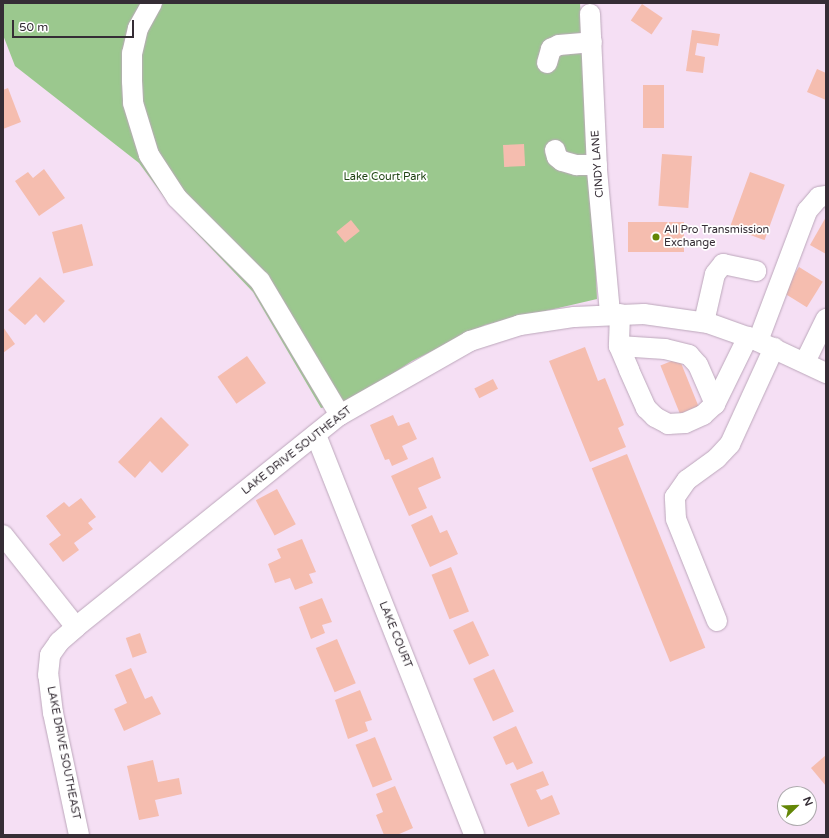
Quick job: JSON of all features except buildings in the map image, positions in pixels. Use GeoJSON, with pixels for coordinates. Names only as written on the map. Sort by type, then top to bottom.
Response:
{"type":"FeatureCollection","features":[{"type":"Feature","properties":{"kind":"street"},"geometry":{"type":"LineString","coordinates":[[152,3],[138,28],[132,54],[133,104],[149,155],[177,198],[260,281],[340,415]]}},
{"type":"Feature","properties":{"kind":"street","name":"CINDY LANE"},"geometry":{"type":"LineString","coordinates":[[590,14],[597,165],[619,346]]}},
{"type":"Feature","properties":{"kind":"street"},"geometry":{"type":"LineString","coordinates":[[547,63],[551,49],[558,45],[592,42]]}},
{"type":"Feature","properties":{"kind":"street"},"geometry":{"type":"LineString","coordinates":[[555,150],[557,157],[562,161],[576,165],[597,165]]}},
{"type":"Feature","properties":{"kind":"street"},"geometry":{"type":"LineString","coordinates":[[717,621],[676,519],[675,497],[686,480],[717,458],[730,444],[760,342],[807,211],[819,197],[826,196]]}},
{"type":"Feature","properties":{"kind":"street"},"geometry":{"type":"LineString","coordinates":[[704,322],[715,274],[723,264],[733,264],[756,271]]}},
{"type":"Feature","properties":{"kind":"street","name":"LAKE DRIVE SOUTHEAST"},"geometry":{"type":"LineString","coordinates":[[79,835],[53,713],[48,675],[50,655],[59,642],[76,627],[340,415],[453,349],[487,334],[550,320],[615,314],[663,315],[704,322],[760,342],[826,373]]}},
{"type":"Feature","properties":{"kind":"street"},"geometry":{"type":"LineString","coordinates":[[805,362],[826,319]]}},
{"type":"Feature","properties":{"kind":"street"},"geometry":{"type":"LineString","coordinates":[[715,404],[698,365],[690,355],[665,350],[619,346],[646,408],[655,417],[668,424],[685,423],[703,415],[715,404],[760,342]]}},
{"type":"Feature","properties":{"kind":"street","name":"LAKE COURT"},"geometry":{"type":"LineString","coordinates":[[316,435],[474,835]]}},
{"type":"Feature","properties":{"kind":"street"},"geometry":{"type":"LineString","coordinates":[[3,536],[76,627]]}},
{"type":"Feature","properties":{"kind":"green space","name":"Lake Court Park"},"geometry":{"type":"Polygon","coordinates":[[[3,3],[580,3],[591,148],[597,299],[485,325],[412,361],[350,402],[321,408],[253,292],[170,205],[139,163],[15,66],[3,35],[3,3]]]}},
{"type":"Feature","properties":{"kind":"place","name":"All Pro Transmission Exchange"},"geometry":{"type":"Point","coordinates":[656,237]}}]}
